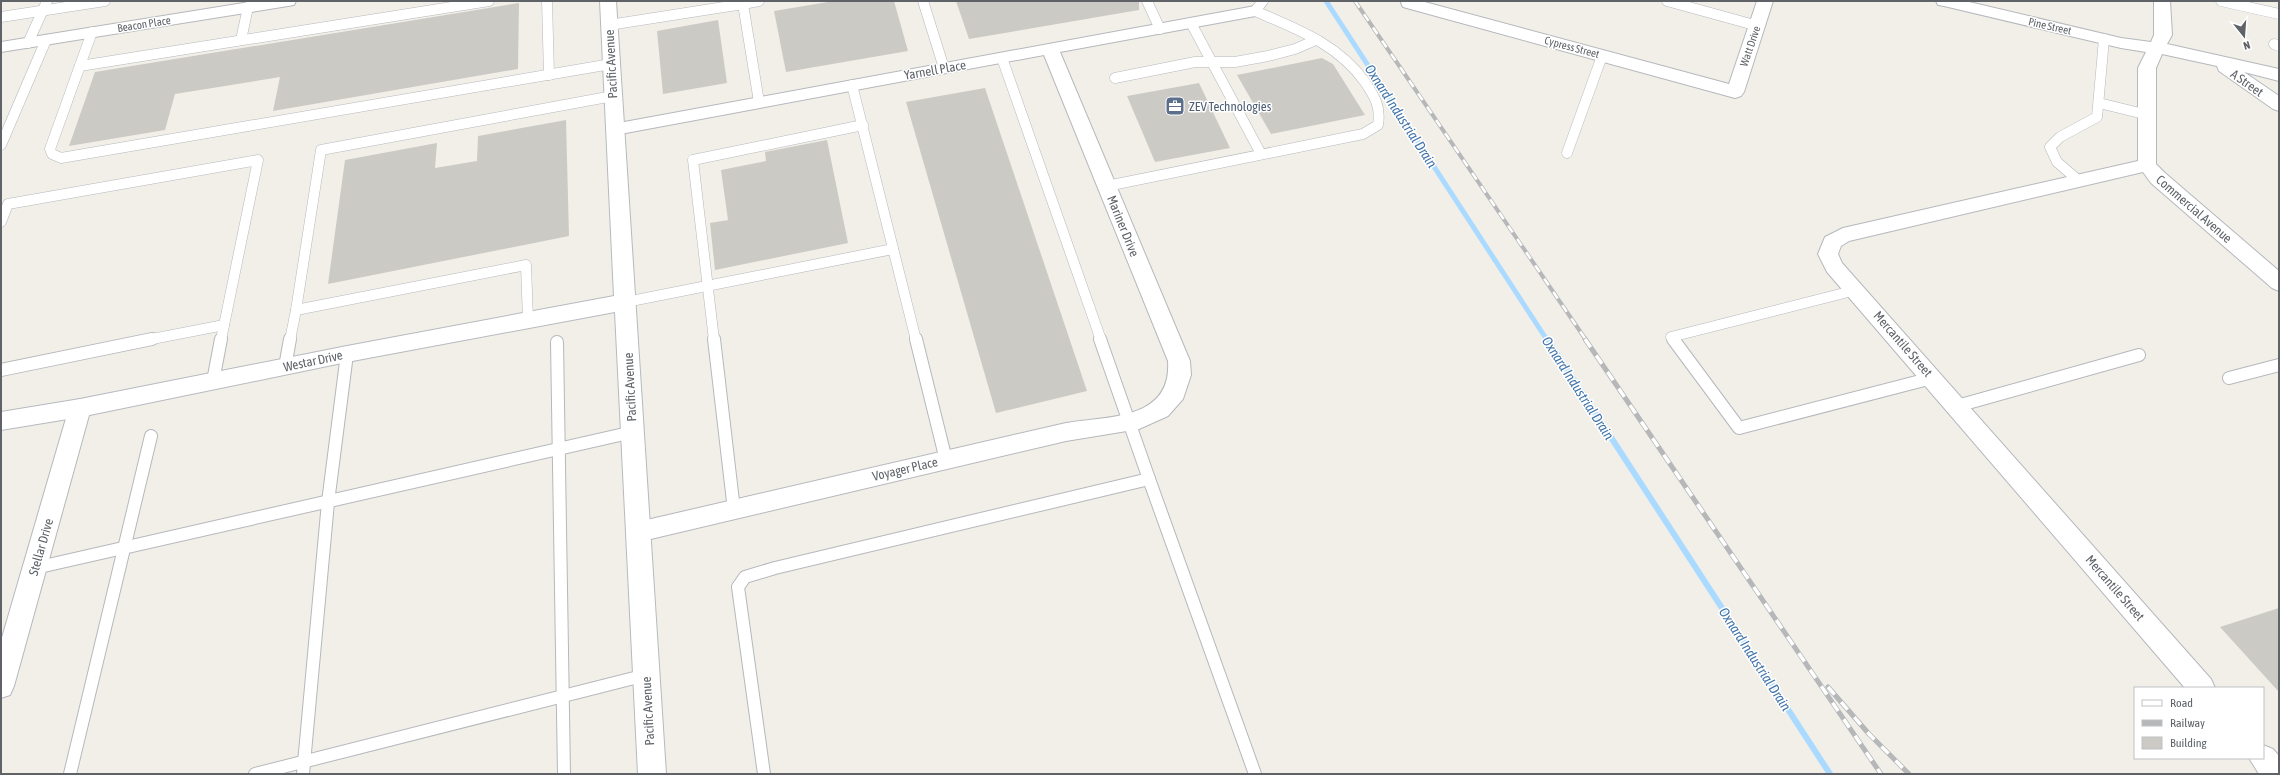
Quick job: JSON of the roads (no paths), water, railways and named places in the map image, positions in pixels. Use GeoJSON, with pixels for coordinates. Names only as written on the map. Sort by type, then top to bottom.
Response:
{"type":"FeatureCollection","features":[{"type":"Feature","properties":{"kind":"street","name":"Beacon Place"},"geometry":{"type":"LineString","coordinates":[[1,47],[288,1]]}},
{"type":"Feature","properties":{"kind":"street","name":"Pacific Avenue"},"geometry":{"type":"LineString","coordinates":[[608,1],[652,774]]}},
{"type":"Feature","properties":{"kind":"street","name":"Watt Drive"},"geometry":{"type":"LineString","coordinates":[[1735,92],[1765,1]]}},
{"type":"Feature","properties":{"kind":"street","name":"Pine Street"},"geometry":{"type":"LineString","coordinates":[[1944,1],[2104,39],[2156,48]]}},
{"type":"Feature","properties":{"kind":"street","name":"Commercial Avenue"},"geometry":{"type":"LineString","coordinates":[[2162,1],[2163,35],[2147,68],[2147,165],[2158,178],[2279,283]]}},
{"type":"Feature","properties":{"kind":"street","name":"Cypress Street"},"geometry":{"type":"LineString","coordinates":[[1409,4],[1453,7],[1602,56],[1735,92]]}},
{"type":"Feature","properties":{"kind":"street","name":"Yarnell Place"},"geometry":{"type":"LineString","coordinates":[[615,128],[1160,29],[1259,6]]}},
{"type":"Feature","properties":{"kind":"street","name":"A Street"},"geometry":{"type":"LineString","coordinates":[[2156,48],[2180,51],[2279,75]]}},
{"type":"Feature","properties":{"kind":"street","name":"Mariner Drive"},"geometry":{"type":"LineString","coordinates":[[1050,49],[1180,361],[1180,375],[1177,387],[1168,402]]}},
{"type":"Feature","properties":{"kind":"street","name":"A Street"},"geometry":{"type":"LineString","coordinates":[[2216,60],[2279,105]]}},
{"type":"Feature","properties":{"kind":"street","name":"Mercantile Street"},"geometry":{"type":"LineString","coordinates":[[2147,165],[1836,238],[1832,242],[1828,254],[1834,267],[1856,290],[2201,687]]}},
{"type":"Feature","properties":{"kind":"street","name":"Westar Drive"},"geometry":{"type":"LineString","coordinates":[[1,421],[80,408],[346,354],[626,302]]}},
{"type":"Feature","properties":{"kind":"street","name":"Voyager Place"},"geometry":{"type":"LineString","coordinates":[[638,532],[1066,432],[1130,422],[1160,410],[1168,402]]}},
{"type":"Feature","properties":{"kind":"street","name":"Stellar Drive"},"geometry":{"type":"LineString","coordinates":[[1,686],[80,408]]}},
{"type":"Feature","properties":{"kind":"street"},"geometry":{"type":"LineString","coordinates":[[2264,759],[2277,774]]}},
{"type":"Feature","properties":{"kind":"lane"},"geometry":{"type":"LineString","coordinates":[[28,43],[47,1]]}},
{"type":"Feature","properties":{"kind":"lane"},"geometry":{"type":"LineString","coordinates":[[1,17],[105,1]]}},
{"type":"Feature","properties":{"kind":"lane"},"geometry":{"type":"LineString","coordinates":[[80,66],[489,1]]}},
{"type":"Feature","properties":{"kind":"lane"},"geometry":{"type":"LineString","coordinates":[[547,1],[549,75]]}},
{"type":"Feature","properties":{"kind":"lane"},"geometry":{"type":"LineString","coordinates":[[609,25],[759,1]]}},
{"type":"Feature","properties":{"kind":"lane"},"geometry":{"type":"LineString","coordinates":[[923,1],[944,68]]}},
{"type":"Feature","properties":{"kind":"lane"},"geometry":{"type":"LineString","coordinates":[[1147,1],[1160,29]]}},
{"type":"Feature","properties":{"kind":"lane"},"geometry":{"type":"LineString","coordinates":[[1667,1],[1758,26]]}},
{"type":"Feature","properties":{"kind":"lane"},"geometry":{"type":"LineString","coordinates":[[2221,1],[2279,14]]}},
{"type":"Feature","properties":{"kind":"lane"},"geometry":{"type":"LineString","coordinates":[[743,4],[758,102]]}},
{"type":"Feature","properties":{"kind":"lane"},"geometry":{"type":"LineString","coordinates":[[1106,186],[1363,134],[1378,126],[1381,112],[1374,95],[1342,56],[1259,6]]}},
{"type":"Feature","properties":{"kind":"lane"},"geometry":{"type":"LineString","coordinates":[[242,40],[248,7]]}},
{"type":"Feature","properties":{"kind":"lane"},"geometry":{"type":"LineString","coordinates":[[1191,23],[1261,154]]}},
{"type":"Feature","properties":{"kind":"lane"},"geometry":{"type":"LineString","coordinates":[[92,32],[50,149],[52,154],[61,158],[611,64]]}},
{"type":"Feature","properties":{"kind":"lane"},"geometry":{"type":"LineString","coordinates":[[2078,180],[2057,162],[2050,147],[2056,137],[2088,125],[2097,118],[2104,39]]}},
{"type":"Feature","properties":{"kind":"lane"},"geometry":{"type":"LineString","coordinates":[[1,145],[46,40]]}},
{"type":"Feature","properties":{"kind":"lane"},"geometry":{"type":"LineString","coordinates":[[1115,78],[1195,62],[1213,63],[1268,56],[1295,49],[1316,40]]}},
{"type":"Feature","properties":{"kind":"lane"},"geometry":{"type":"LineString","coordinates":[[1567,153],[1602,56]]}},
{"type":"Feature","properties":{"kind":"lane"},"geometry":{"type":"LineString","coordinates":[[1002,58],[1149,479],[1255,774]]}},
{"type":"Feature","properties":{"kind":"lane"},"geometry":{"type":"LineString","coordinates":[[852,85],[946,460]]}},
{"type":"Feature","properties":{"kind":"lane"},"geometry":{"type":"LineString","coordinates":[[285,367],[296,310],[322,150],[613,96]]}},
{"type":"Feature","properties":{"kind":"lane"},"geometry":{"type":"LineString","coordinates":[[2099,104],[2148,115]]}},
{"type":"Feature","properties":{"kind":"lane"},"geometry":{"type":"LineString","coordinates":[[734,510],[694,160],[862,125]]}},
{"type":"Feature","properties":{"kind":"lane"},"geometry":{"type":"LineString","coordinates":[[1,222],[8,204],[258,160],[213,381]]}},
{"type":"Feature","properties":{"kind":"lane"},"geometry":{"type":"LineString","coordinates":[[626,302],[708,287],[893,249]]}},
{"type":"Feature","properties":{"kind":"lane"},"geometry":{"type":"LineString","coordinates":[[296,310],[526,265],[528,320]]}},
{"type":"Feature","properties":{"kind":"lane"},"geometry":{"type":"LineString","coordinates":[[1856,290],[1671,337],[1739,428],[1932,378]]}},
{"type":"Feature","properties":{"kind":"lane"},"geometry":{"type":"LineString","coordinates":[[1,370],[224,325]]}},
{"type":"Feature","properties":{"kind":"lane"},"geometry":{"type":"LineString","coordinates":[[557,342],[564,774]]}},
{"type":"Feature","properties":{"kind":"lane"},"geometry":{"type":"LineString","coordinates":[[304,768],[328,502],[346,354]]}},
{"type":"Feature","properties":{"kind":"lane"},"geometry":{"type":"LineString","coordinates":[[1957,406],[2139,355]]}},
{"type":"Feature","properties":{"kind":"lane"},"geometry":{"type":"LineString","coordinates":[[2228,378],[2279,365]]}},
{"type":"Feature","properties":{"kind":"lane"},"geometry":{"type":"LineString","coordinates":[[35,568],[633,432]]}},
{"type":"Feature","properties":{"kind":"lane"},"geometry":{"type":"LineString","coordinates":[[70,774],[151,436]]}},
{"type":"Feature","properties":{"kind":"lane"},"geometry":{"type":"LineString","coordinates":[[764,774],[738,587],[746,577],[775,568],[1149,479]]}},
{"type":"Feature","properties":{"kind":"lane"},"geometry":{"type":"LineString","coordinates":[[255,774],[304,768],[563,696],[646,675]]}},
{"type":"Feature","properties":{"kind":"waterway","name":"Oxnard Industrial Drain"},"geometry":{"type":"LineString","coordinates":[[1326,1],[1547,340]]}},
{"type":"Feature","properties":{"kind":"waterway","name":"Oxnard Industrial Drain"},"geometry":{"type":"LineString","coordinates":[[1547,339],[1830,774]]}},
{"type":"Feature","properties":{"kind":"railway"},"geometry":{"type":"LineString","coordinates":[[1355,1],[1586,340]]}},
{"type":"Feature","properties":{"kind":"railway"},"geometry":{"type":"LineString","coordinates":[[1585,339],[1881,774]]}},
{"type":"Feature","properties":{"kind":"railway"},"geometry":{"type":"LineString","coordinates":[[1828,687],[1869,734],[1909,774]]}},
{"type":"Feature","properties":{"kind":"place","name":"ZEV Technologies"},"geometry":{"type":"Point","coordinates":[1175,106]}}]}
